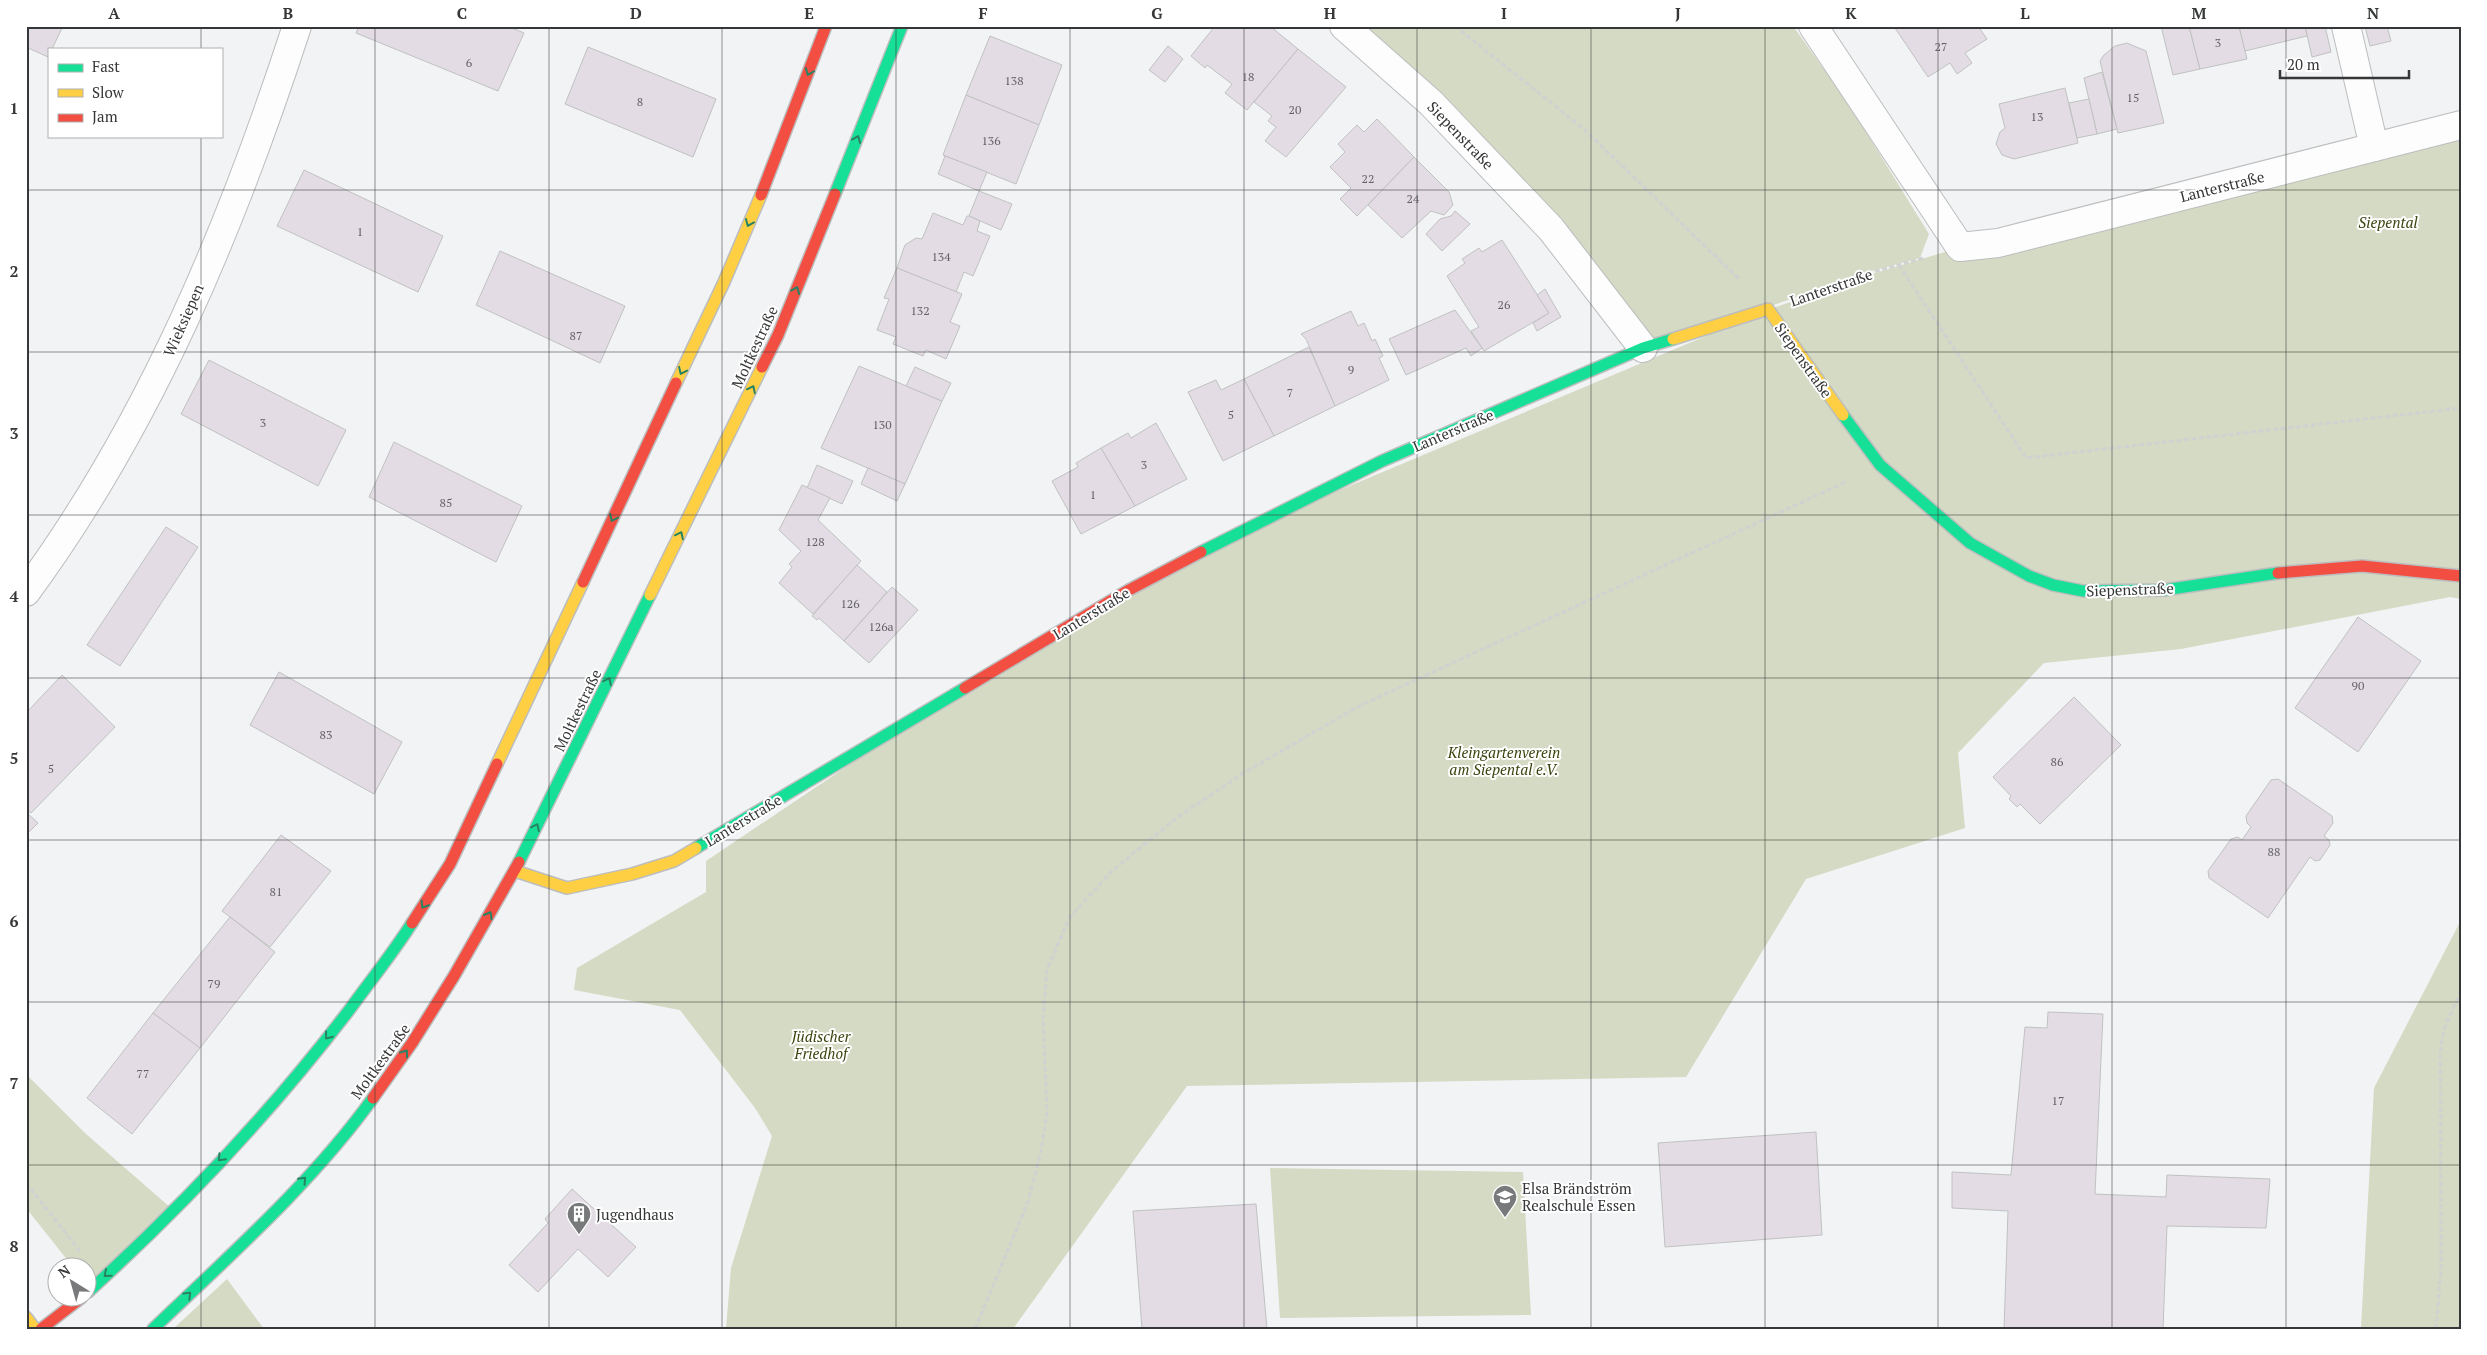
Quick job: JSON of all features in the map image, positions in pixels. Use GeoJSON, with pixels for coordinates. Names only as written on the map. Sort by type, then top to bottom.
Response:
{"type":"FeatureCollection","features":[{"type":"Feature","properties":{"kind":"main road","name":"Moltkestraße"},"geometry":{"type":"LineString","coordinates":[[153,1329],[268,1218],[326,1155],[371,1100],[412,1043],[454,976],[515,870],[778,335],[902,26]]}},
{"type":"Feature","properties":{"kind":"main road"},"geometry":{"type":"LineString","coordinates":[[98,1283],[152,1234],[261,1116],[318,1050],[399,944],[450,864],[724,282],[777,157],[820,28]]}},
{"type":"Feature","properties":{"kind":"main road","name":"Lanterstraße"},"geometry":{"type":"LineString","coordinates":[[515,870],[567,888],[632,874],[674,861],[1129,590],[1247,527],[1382,461],[1643,348],[1768,309]]}},
{"type":"Feature","properties":{"kind":"main road","name":"Siepenstraße"},"geometry":{"type":"LineString","coordinates":[[1768,309],[1832,401],[1880,465],[1970,543],[2029,576],[2053,585],[2083,591],[2164,590],[2300,570],[2362,566],[2461,576]]}},
{"type":"Feature","properties":{"kind":"main road"},"geometry":{"type":"LineString","coordinates":[[41,1329],[68,1308]]}},
{"type":"Feature","properties":{"kind":"main road"},"geometry":{"type":"LineString","coordinates":[[26,1316],[35,1329]]}},
{"type":"Feature","properties":{"kind":"street","name":"Wieksiepen"},"geometry":{"type":"LineString","coordinates":[[26,592],[110,467],[170,351],[231,212],[297,26]]}},
{"type":"Feature","properties":{"kind":"street","name":"Siepenstraße"},"geometry":{"type":"LineString","coordinates":[[1344,26],[1431,102],[1551,229],[1643,348]]}},
{"type":"Feature","properties":{"kind":"street"},"geometry":{"type":"LineString","coordinates":[[1812,26],[1960,247]]}},
{"type":"Feature","properties":{"kind":"street"},"geometry":{"type":"LineString","coordinates":[[2346,26],[2374,147]]}},
{"type":"Feature","properties":{"kind":"street","name":"Lanterstraße"},"geometry":{"type":"LineString","coordinates":[[1960,247],[1998,243],[2461,125]]}},
{"type":"Feature","properties":{"kind":"path"},"geometry":{"type":"LineString","coordinates":[[1454,26],[1585,130],[1768,309]]}},
{"type":"Feature","properties":{"kind":"path","name":"Lanterstraße"},"geometry":{"type":"LineString","coordinates":[[1768,309],[1865,274],[1960,247]]}},
{"type":"Feature","properties":{"kind":"path"},"geometry":{"type":"LineString","coordinates":[[1899,265],[2026,458],[2461,408]]}},
{"type":"Feature","properties":{"kind":"path"},"geometry":{"type":"LineString","coordinates":[[975,1329],[1028,1202],[1041,1152],[1047,1112],[1043,1019],[1048,969],[1070,917],[1112,871],[1175,819],[1242,774],[1359,706],[1880,465]]}},
{"type":"Feature","properties":{"kind":"path"},"geometry":{"type":"LineString","coordinates":[[2436,1329],[2441,1268],[2440,1052],[2444,1028],[2461,990]]}},
{"type":"Feature","properties":{"kind":"path"},"geometry":{"type":"LineString","coordinates":[[26,1183],[80,1252]]}},
{"type":"Feature","properties":{"kind":"green space"},"geometry":{"type":"Polygon","coordinates":[[[1347,26],[1793,26],[1848,103],[1929,234],[1920,258],[1864,273],[1771,306],[1645,345],[1347,26]]]}},
{"type":"Feature","properties":{"kind":"green space","name":"Kleingartenverein am Siepental e.V."},"geometry":{"type":"Polygon","coordinates":[[[2461,127],[2461,599],[2450,597],[2181,649],[2044,663],[1958,753],[1965,828],[1806,879],[1686,1077],[1187,1086],[1013,1329],[726,1329],[731,1268],[772,1136],[755,1108],[680,1010],[574,990],[577,968],[706,892],[706,861],[904,728],[1252,527],[1770,309],[1865,276],[1965,246],[2461,127]]]}},
{"type":"Feature","properties":{"kind":"green space"},"geometry":{"type":"Polygon","coordinates":[[[2461,920],[2461,1329],[2361,1329],[2374,1088],[2461,920]]]}},
{"type":"Feature","properties":{"kind":"green space"},"geometry":{"type":"Polygon","coordinates":[[[26,1074],[86,1134],[171,1208],[98,1277],[98,1258],[66,1258],[26,1208],[26,1074]]]}},
{"type":"Feature","properties":{"kind":"green space"},"geometry":{"type":"Polygon","coordinates":[[[1270,1168],[1523,1172],[1531,1315],[1280,1318],[1270,1168]]]}},
{"type":"Feature","properties":{"kind":"green space"},"geometry":{"type":"Polygon","coordinates":[[[227,1279],[264,1329],[173,1329],[227,1279]]]}},
{"type":"Feature","properties":{"kind":"building"},"geometry":{"type":"Polygon","coordinates":[[[26,26],[63,26],[52,48],[48,48],[48,57],[26,47],[26,26]]]}},
{"type":"Feature","properties":{"kind":"building"},"geometry":{"type":"Polygon","coordinates":[[[359,26],[507,26],[524,33],[498,91],[356,33],[359,26]]]}},
{"type":"Feature","properties":{"kind":"building"},"geometry":{"type":"Polygon","coordinates":[[[1215,26],[1270,26],[1298,49],[1247,110],[1225,93],[1232,84],[1207,65],[1205,68],[1191,56],[1215,26]]]}},
{"type":"Feature","properties":{"kind":"building"},"geometry":{"type":"Polygon","coordinates":[[[1897,26],[1978,26],[1987,39],[1965,53],[1972,63],[1957,74],[1950,63],[1928,77],[1895,28],[1897,26]]]}},
{"type":"Feature","properties":{"kind":"building"},"geometry":{"type":"Polygon","coordinates":[[[2161,26],[2189,26],[2200,69],[2173,75],[2161,26]]]}},
{"type":"Feature","properties":{"kind":"building"},"geometry":{"type":"Polygon","coordinates":[[[2189,26],[2239,26],[2247,59],[2200,69],[2189,26]]]}},
{"type":"Feature","properties":{"kind":"building"},"geometry":{"type":"Polygon","coordinates":[[[2239,26],[2305,26],[2307,36],[2245,51],[2239,26]]]}},
{"type":"Feature","properties":{"kind":"building"},"geometry":{"type":"Polygon","coordinates":[[[2305,26],[2325,26],[2331,52],[2312,57],[2305,26]]]}},
{"type":"Feature","properties":{"kind":"building"},"geometry":{"type":"Polygon","coordinates":[[[2365,26],[2387,26],[2391,41],[2370,46],[2365,26]]]}},
{"type":"Feature","properties":{"kind":"building"},"geometry":{"type":"Polygon","coordinates":[[[990,36],[1062,65],[1039,125],[966,95],[990,36]]]}},
{"type":"Feature","properties":{"kind":"building"},"geometry":{"type":"Polygon","coordinates":[[[2127,43],[2146,51],[2164,123],[2118,133],[2100,61],[2115,46],[2127,43]]]}},
{"type":"Feature","properties":{"kind":"building"},"geometry":{"type":"Polygon","coordinates":[[[1168,46],[1183,59],[1165,82],[1149,70],[1168,46]]]}},
{"type":"Feature","properties":{"kind":"building"},"geometry":{"type":"Polygon","coordinates":[[[588,47],[716,99],[693,157],[565,104],[588,47]]]}},
{"type":"Feature","properties":{"kind":"building"},"geometry":{"type":"Polygon","coordinates":[[[1298,49],[1346,87],[1286,157],[1265,141],[1276,127],[1268,121],[1272,116],[1254,102],[1298,49]]]}},
{"type":"Feature","properties":{"kind":"building"},"geometry":{"type":"Polygon","coordinates":[[[2102,72],[2117,129],[2097,134],[2084,78],[2102,72]]]}},
{"type":"Feature","properties":{"kind":"building"},"geometry":{"type":"Polygon","coordinates":[[[2065,88],[2078,143],[2014,159],[2002,155],[1996,144],[2000,132],[2005,128],[1999,104],[2065,88]]]}},
{"type":"Feature","properties":{"kind":"building"},"geometry":{"type":"Polygon","coordinates":[[[966,95],[1039,125],[1016,184],[943,155],[966,95]]]}},
{"type":"Feature","properties":{"kind":"building"},"geometry":{"type":"Polygon","coordinates":[[[2089,99],[2097,134],[2077,138],[2069,103],[2089,99]]]}},
{"type":"Feature","properties":{"kind":"building"},"geometry":{"type":"Polygon","coordinates":[[[1377,119],[1414,157],[1357,216],[1340,199],[1351,188],[1330,167],[1345,152],[1338,144],[1357,125],[1364,132],[1377,119]]]}},
{"type":"Feature","properties":{"kind":"building"},"geometry":{"type":"Polygon","coordinates":[[[945,156],[987,172],[979,191],[938,174],[945,156]]]}},
{"type":"Feature","properties":{"kind":"building"},"geometry":{"type":"Polygon","coordinates":[[[1414,157],[1449,192],[1453,205],[1444,215],[1431,211],[1402,238],[1368,205],[1414,157]]]}},
{"type":"Feature","properties":{"kind":"building"},"geometry":{"type":"Polygon","coordinates":[[[304,170],[443,236],[418,292],[277,226],[304,170]]]}},
{"type":"Feature","properties":{"kind":"building"},"geometry":{"type":"Polygon","coordinates":[[[979,191],[1012,204],[1001,230],[969,216],[979,191]]]}},
{"type":"Feature","properties":{"kind":"building"},"geometry":{"type":"Polygon","coordinates":[[[1455,211],[1470,224],[1442,251],[1426,234],[1440,219],[1451,216],[1455,211]]]}},
{"type":"Feature","properties":{"kind":"building"},"geometry":{"type":"Polygon","coordinates":[[[933,213],[963,225],[967,216],[969,216],[980,221],[977,231],[990,236],[973,276],[964,272],[956,292],[897,268],[905,245],[916,238],[922,239],[933,213]]]}},
{"type":"Feature","properties":{"kind":"building"},"geometry":{"type":"Polygon","coordinates":[[[1502,240],[1549,313],[1484,351],[1471,331],[1479,327],[1447,276],[1465,263],[1462,259],[1479,248],[1482,252],[1502,240]]]}},
{"type":"Feature","properties":{"kind":"building"},"geometry":{"type":"Polygon","coordinates":[[[500,251],[625,306],[600,363],[476,305],[500,251]]]}},
{"type":"Feature","properties":{"kind":"building"},"geometry":{"type":"Polygon","coordinates":[[[897,268],[962,294],[950,322],[960,326],[946,359],[926,350],[923,356],[893,344],[896,337],[877,330],[889,299],[884,298],[897,268]]]}},
{"type":"Feature","properties":{"kind":"building"},"geometry":{"type":"Polygon","coordinates":[[[1545,289],[1561,317],[1537,331],[1533,323],[1549,313],[1537,295],[1545,289]]]}},
{"type":"Feature","properties":{"kind":"building"},"geometry":{"type":"Polygon","coordinates":[[[1455,310],[1482,348],[1471,356],[1466,348],[1406,375],[1389,339],[1455,310]]]}},
{"type":"Feature","properties":{"kind":"building"},"geometry":{"type":"Polygon","coordinates":[[[1351,311],[1358,326],[1364,323],[1372,341],[1375,339],[1383,356],[1379,358],[1389,380],[1335,406],[1306,339],[1301,334],[1351,311]]]}},
{"type":"Feature","properties":{"kind":"building"},"geometry":{"type":"Polygon","coordinates":[[[1309,347],[1335,406],[1274,436],[1244,379],[1309,347]]]}},
{"type":"Feature","properties":{"kind":"building"},"geometry":{"type":"Polygon","coordinates":[[[209,360],[346,430],[318,486],[181,414],[209,360]]]}},
{"type":"Feature","properties":{"kind":"building"},"geometry":{"type":"Polygon","coordinates":[[[859,366],[942,401],[905,484],[821,448],[859,366]]]}},
{"type":"Feature","properties":{"kind":"building"},"geometry":{"type":"Polygon","coordinates":[[[915,367],[951,383],[942,401],[906,386],[915,367]]]}},
{"type":"Feature","properties":{"kind":"building"},"geometry":{"type":"Polygon","coordinates":[[[1244,379],[1274,436],[1223,461],[1188,392],[1216,380],[1221,390],[1244,379]]]}},
{"type":"Feature","properties":{"kind":"building"},"geometry":{"type":"Polygon","coordinates":[[[1156,423],[1187,479],[1135,506],[1101,448],[1128,433],[1131,438],[1156,423]]]}},
{"type":"Feature","properties":{"kind":"building"},"geometry":{"type":"Polygon","coordinates":[[[394,442],[522,506],[496,562],[369,497],[394,442]]]}},
{"type":"Feature","properties":{"kind":"building"},"geometry":{"type":"Polygon","coordinates":[[[1101,448],[1135,506],[1081,534],[1052,481],[1078,467],[1076,463],[1101,448]]]}},
{"type":"Feature","properties":{"kind":"building"},"geometry":{"type":"Polygon","coordinates":[[[817,465],[853,481],[842,504],[807,488],[817,465]]]}},
{"type":"Feature","properties":{"kind":"building"},"geometry":{"type":"Polygon","coordinates":[[[868,468],[905,484],[897,501],[861,484],[868,468]]]}},
{"type":"Feature","properties":{"kind":"building"},"geometry":{"type":"Polygon","coordinates":[[[802,485],[830,498],[818,520],[861,561],[813,614],[779,583],[792,567],[789,564],[801,551],[779,530],[802,485]]]}},
{"type":"Feature","properties":{"kind":"building"},"geometry":{"type":"Polygon","coordinates":[[[166,527],[198,547],[120,666],[87,645],[166,527]]]}},
{"type":"Feature","properties":{"kind":"building"},"geometry":{"type":"Polygon","coordinates":[[[857,565],[887,592],[844,641],[819,618],[817,620],[812,616],[857,565]]]}},
{"type":"Feature","properties":{"kind":"building"},"geometry":{"type":"Polygon","coordinates":[[[892,587],[918,610],[869,663],[844,641],[892,587]]]}},
{"type":"Feature","properties":{"kind":"building"},"geometry":{"type":"Polygon","coordinates":[[[2358,617],[2421,661],[2358,752],[2295,708],[2358,617]]]}},
{"type":"Feature","properties":{"kind":"building"},"geometry":{"type":"Polygon","coordinates":[[[279,672],[402,742],[374,794],[250,725],[279,672]]]}},
{"type":"Feature","properties":{"kind":"building"},"geometry":{"type":"Polygon","coordinates":[[[62,675],[115,727],[31,813],[26,809],[26,713],[62,675]]]}},
{"type":"Feature","properties":{"kind":"building"},"geometry":{"type":"Polygon","coordinates":[[[2074,697],[2121,745],[2040,824],[2020,804],[2017,807],[2009,799],[2011,796],[1993,777],[2074,697]]]}},
{"type":"Feature","properties":{"kind":"building"},"geometry":{"type":"Polygon","coordinates":[[[2278,779],[2332,816],[2333,823],[2324,836],[2329,840],[2330,845],[2320,860],[2315,861],[2310,857],[2268,918],[2209,878],[2208,871],[2231,839],[2238,837],[2242,840],[2251,827],[2247,823],[2246,816],[2271,780],[2278,779]]]}},
{"type":"Feature","properties":{"kind":"building"},"geometry":{"type":"Polygon","coordinates":[[[26,812],[38,823],[26,835],[26,812]]]}},
{"type":"Feature","properties":{"kind":"building"},"geometry":{"type":"Polygon","coordinates":[[[281,835],[331,871],[270,947],[222,911],[281,835]]]}},
{"type":"Feature","properties":{"kind":"building"},"geometry":{"type":"Polygon","coordinates":[[[230,917],[275,952],[200,1048],[153,1013],[230,917]]]}},
{"type":"Feature","properties":{"kind":"building"},"geometry":{"type":"Polygon","coordinates":[[[2048,1012],[2103,1014],[2095,1194],[2166,1197],[2167,1175],[2270,1179],[2266,1228],[2167,1226],[2163,1329],[2004,1329],[2008,1211],[1952,1208],[1952,1172],[2011,1175],[2025,1027],[2047,1028],[2048,1012]]]}},
{"type":"Feature","properties":{"kind":"building"},"geometry":{"type":"Polygon","coordinates":[[[153,1013],[200,1048],[132,1134],[87,1098],[153,1013]]]}},
{"type":"Feature","properties":{"kind":"building"},"geometry":{"type":"Polygon","coordinates":[[[1816,1132],[1822,1235],[1665,1247],[1658,1143],[1816,1132]]]}},
{"type":"Feature","properties":{"kind":"building","name":"Jugendhaus"},"geometry":{"type":"Polygon","coordinates":[[[572,1189],[636,1247],[608,1277],[578,1249],[538,1292],[509,1265],[548,1223],[545,1219],[572,1189]]]}},
{"type":"Feature","properties":{"kind":"building"},"geometry":{"type":"Polygon","coordinates":[[[1256,1204],[1267,1329],[1142,1329],[1133,1211],[1256,1204]]]}},
{"type":"Feature","properties":{"kind":"traffic: fast"},"geometry":{"type":"LineString","coordinates":[[835,194],[902,26]]}},
{"type":"Feature","properties":{"kind":"traffic: fast"},"geometry":{"type":"LineString","coordinates":[[1201,552],[1382,461],[1643,348],[1673,339]]}},
{"type":"Feature","properties":{"kind":"traffic: fast"},"geometry":{"type":"LineString","coordinates":[[1843,415],[1880,465],[1970,543],[2029,576],[2053,585],[2083,591],[2164,590],[2278,573]]}},
{"type":"Feature","properties":{"kind":"traffic: fast"},"geometry":{"type":"LineString","coordinates":[[519,862],[650,595]]}},
{"type":"Feature","properties":{"kind":"traffic: fast"},"geometry":{"type":"LineString","coordinates":[[696,848],[965,688]]}},
{"type":"Feature","properties":{"kind":"traffic: fast"},"geometry":{"type":"LineString","coordinates":[[98,1283],[192,1192],[258,1121],[350,1009],[412,923]]}},
{"type":"Feature","properties":{"kind":"traffic: fast"},"geometry":{"type":"LineString","coordinates":[[153,1329],[240,1247],[296,1190],[349,1130],[373,1098]]}},
{"type":"Feature","properties":{"kind":"traffic: slow"},"geometry":{"type":"LineString","coordinates":[[676,383],[724,282],[761,195]]}},
{"type":"Feature","properties":{"kind":"traffic: slow"},"geometry":{"type":"LineString","coordinates":[[1673,339],[1768,309],[1843,415]]}},
{"type":"Feature","properties":{"kind":"traffic: slow"},"geometry":{"type":"LineString","coordinates":[[650,595],[762,367]]}},
{"type":"Feature","properties":{"kind":"traffic: slow"},"geometry":{"type":"LineString","coordinates":[[497,764],[583,582]]}},
{"type":"Feature","properties":{"kind":"traffic: slow"},"geometry":{"type":"LineString","coordinates":[[515,871],[567,888],[632,874],[674,861],[696,848]]}},
{"type":"Feature","properties":{"kind":"traffic: slow"},"geometry":{"type":"LineString","coordinates":[[26,1317],[35,1329]]}},
{"type":"Feature","properties":{"kind":"traffic: jam"},"geometry":{"type":"LineString","coordinates":[[761,195],[826,26]]}},
{"type":"Feature","properties":{"kind":"traffic: jam"},"geometry":{"type":"LineString","coordinates":[[762,367],[778,335],[835,194]]}},
{"type":"Feature","properties":{"kind":"traffic: jam"},"geometry":{"type":"LineString","coordinates":[[583,582],[676,383]]}},
{"type":"Feature","properties":{"kind":"traffic: jam"},"geometry":{"type":"LineString","coordinates":[[965,688],[1129,590],[1201,552]]}},
{"type":"Feature","properties":{"kind":"traffic: jam"},"geometry":{"type":"LineString","coordinates":[[2278,573],[2362,566],[2461,576]]}},
{"type":"Feature","properties":{"kind":"traffic: jam"},"geometry":{"type":"LineString","coordinates":[[412,923],[450,864],[497,764]]}},
{"type":"Feature","properties":{"kind":"traffic: jam"},"geometry":{"type":"LineString","coordinates":[[373,1098],[412,1043],[454,976],[519,862]]}},
{"type":"Feature","properties":{"kind":"traffic: jam"},"geometry":{"type":"LineString","coordinates":[[41,1329],[68,1308]]}},
{"type":"Feature","properties":{"kind":"place","name":"Elsa Brändström Realschule Essen"},"geometry":{"type":"Point","coordinates":[1505,1218]}},
{"type":"Feature","properties":{"kind":"place","name":"Jugendhaus"},"geometry":{"type":"Point","coordinates":[579,1235]}},
{"type":"Feature","properties":{"kind":"park label","name":"Siepental"},"geometry":{"type":"Point","coordinates":[2388,222]}},
{"type":"Feature","properties":{"kind":"park label","name":"Jüdischer Friedhof"},"geometry":{"type":"Point","coordinates":[821,1044]}}]}
